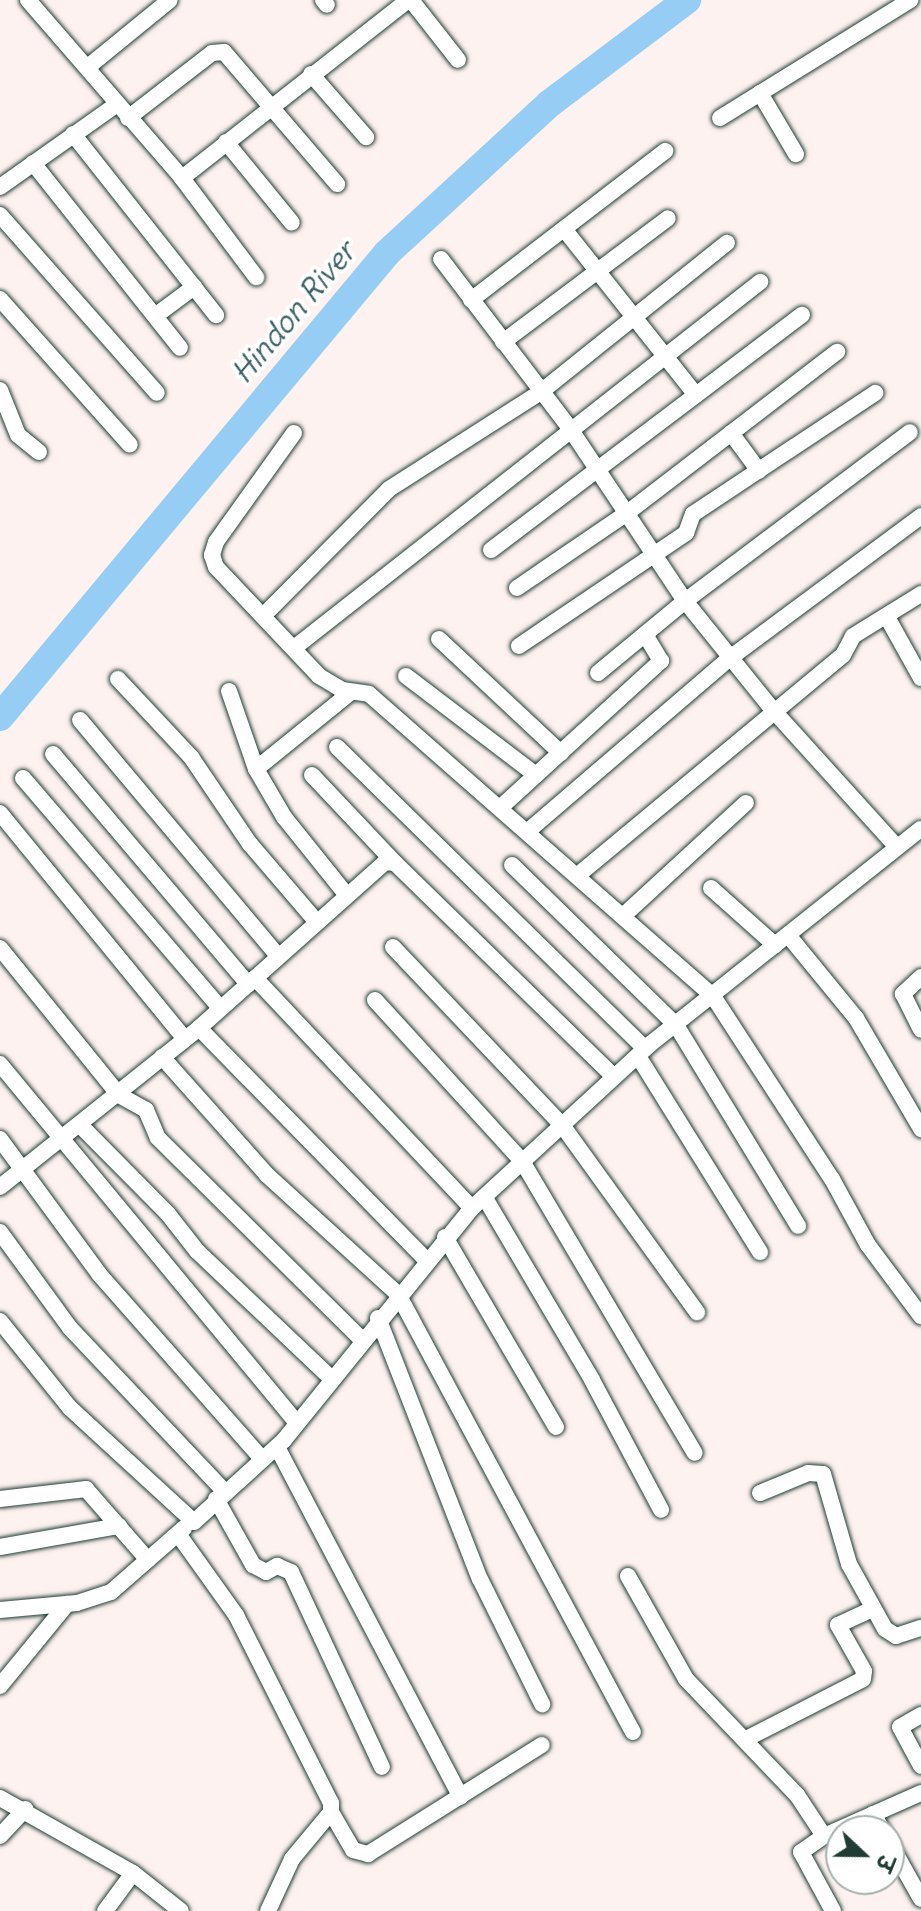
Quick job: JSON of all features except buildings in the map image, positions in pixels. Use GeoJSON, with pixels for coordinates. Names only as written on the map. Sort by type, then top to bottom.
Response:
{"type":"FeatureCollection","features":[{"type":"Feature","properties":{"kind":"street"},"geometry":{"type":"LineString","coordinates":[[89,66],[170,0]]}},
{"type":"Feature","properties":{"kind":"street"},"geometry":{"type":"LineString","coordinates":[[182,178],[409,0],[458,60]]}},
{"type":"Feature","properties":{"kind":"street"},"geometry":{"type":"LineString","coordinates":[[720,118],[910,0]]}},
{"type":"Feature","properties":{"kind":"street"},"geometry":{"type":"LineString","coordinates":[[38,3],[116,105],[182,178],[256,277]]}},
{"type":"Feature","properties":{"kind":"street"},"geometry":{"type":"LineString","coordinates":[[128,118],[219,50],[337,184]]}},
{"type":"Feature","properties":{"kind":"street"},"geometry":{"type":"LineString","coordinates":[[311,74],[366,137]]}},
{"type":"Feature","properties":{"kind":"street"},"geometry":{"type":"LineString","coordinates":[[760,93],[796,154]]}},
{"type":"Feature","properties":{"kind":"street"},"geometry":{"type":"LineString","coordinates":[[2,180],[33,163],[116,105]]}},
{"type":"Feature","properties":{"kind":"street"},"geometry":{"type":"LineString","coordinates":[[73,134],[216,315]]}},
{"type":"Feature","properties":{"kind":"street"},"geometry":{"type":"LineString","coordinates":[[226,142],[292,223]]}},
{"type":"Feature","properties":{"kind":"street"},"geometry":{"type":"LineString","coordinates":[[471,300],[665,151]]}},
{"type":"Feature","properties":{"kind":"street"},"geometry":{"type":"LineString","coordinates":[[33,163],[180,348]]}},
{"type":"Feature","properties":{"kind":"street"},"geometry":{"type":"LineString","coordinates":[[0,215],[157,393]]}},
{"type":"Feature","properties":{"kind":"street"},"geometry":{"type":"LineString","coordinates":[[503,342],[668,218]]}},
{"type":"Feature","properties":{"kind":"street"},"geometry":{"type":"LineString","coordinates":[[564,229],[666,352],[696,395]]}},
{"type":"Feature","properties":{"kind":"street"},"geometry":{"type":"LineString","coordinates":[[264,615],[389,489],[542,391],[634,314],[727,243]]}},
{"type":"Feature","properties":{"kind":"street"},"geometry":{"type":"LineString","coordinates":[[441,259],[569,427],[685,601],[773,710],[897,847]]}},
{"type":"Feature","properties":{"kind":"street"},"geometry":{"type":"LineString","coordinates":[[294,648],[569,427],[760,282]]}},
{"type":"Feature","properties":{"kind":"street"},"geometry":{"type":"LineString","coordinates":[[155,316],[194,287]]}},
{"type":"Feature","properties":{"kind":"street"},"geometry":{"type":"LineString","coordinates":[[0,299],[130,445]]}},
{"type":"Feature","properties":{"kind":"street"},"geometry":{"type":"LineString","coordinates":[[491,550],[802,315]]}},
{"type":"Feature","properties":{"kind":"street"},"geometry":{"type":"LineString","coordinates":[[517,588],[627,513],[837,352]]}},
{"type":"Feature","properties":{"kind":"street"},"geometry":{"type":"LineString","coordinates":[[0,390],[6,428],[39,452]]}},
{"type":"Feature","properties":{"kind":"street"},"geometry":{"type":"LineString","coordinates":[[519,646],[686,533],[693,514],[875,393]]}},
{"type":"Feature","properties":{"kind":"street"},"geometry":{"type":"LineString","coordinates":[[598,673],[685,601],[910,432]]}},
{"type":"Feature","properties":{"kind":"street"},"geometry":{"type":"LineString","coordinates":[[294,433],[216,542],[212,555],[216,567],[332,687],[350,693],[369,694],[713,996],[832,1179],[868,1245],[921,1316]]}},
{"type":"Feature","properties":{"kind":"street"},"geometry":{"type":"LineString","coordinates":[[731,433],[759,471]]}},
{"type":"Feature","properties":{"kind":"street"},"geometry":{"type":"LineString","coordinates":[[528,831],[730,658],[921,516]]}},
{"type":"Feature","properties":{"kind":"street"},"geometry":{"type":"LineString","coordinates":[[578,875],[843,655],[853,636],[921,594]]}},
{"type":"Feature","properties":{"kind":"street"},"geometry":{"type":"LineString","coordinates":[[887,617],[921,678]]}},
{"type":"Feature","properties":{"kind":"street"},"geometry":{"type":"LineString","coordinates":[[501,807],[661,661],[645,634]]}},
{"type":"Feature","properties":{"kind":"street"},"geometry":{"type":"LineString","coordinates":[[439,639],[561,753]]}},
{"type":"Feature","properties":{"kind":"street"},"geometry":{"type":"LineString","coordinates":[[406,676],[536,775]]}},
{"type":"Feature","properties":{"kind":"street"},"geometry":{"type":"LineString","coordinates":[[118,679],[191,757],[250,844],[316,921]]}},
{"type":"Feature","properties":{"kind":"street"},"geometry":{"type":"LineString","coordinates":[[229,691],[256,769],[284,817],[346,894]]}},
{"type":"Feature","properties":{"kind":"street"},"geometry":{"type":"LineString","coordinates":[[256,769],[350,693]]}},
{"type":"Feature","properties":{"kind":"street"},"geometry":{"type":"LineString","coordinates":[[80,720],[278,956]]}},
{"type":"Feature","properties":{"kind":"street"},"geometry":{"type":"LineString","coordinates":[[337,747],[641,1053],[760,1252]]}},
{"type":"Feature","properties":{"kind":"street"},"geometry":{"type":"LineString","coordinates":[[53,754],[252,981],[478,1203],[661,1510]]}},
{"type":"Feature","properties":{"kind":"street"},"geometry":{"type":"LineString","coordinates":[[312,775],[395,863],[614,1077]]}},
{"type":"Feature","properties":{"kind":"street"},"geometry":{"type":"LineString","coordinates":[[23,778],[219,1007]]}},
{"type":"Feature","properties":{"kind":"street"},"geometry":{"type":"LineString","coordinates":[[623,916],[746,803]]}},
{"type":"Feature","properties":{"kind":"street"},"geometry":{"type":"LineString","coordinates":[[0,813],[185,1039]]}},
{"type":"Feature","properties":{"kind":"street"},"geometry":{"type":"LineString","coordinates":[[0,1610],[67,1604],[111,1592],[277,1447],[445,1237],[522,1161],[641,1053],[921,829]]}},
{"type":"Feature","properties":{"kind":"street"},"geometry":{"type":"LineString","coordinates":[[0,1187],[81,1126],[199,1028],[376,866],[395,863]]}},
{"type":"Feature","properties":{"kind":"street"},"geometry":{"type":"LineString","coordinates":[[512,865],[676,1025],[798,1226]]}},
{"type":"Feature","properties":{"kind":"street"},"geometry":{"type":"LineString","coordinates":[[711,888],[782,940],[856,1018],[921,1129]]}},
{"type":"Feature","properties":{"kind":"street"},"geometry":{"type":"LineString","coordinates":[[393,947],[562,1125],[697,1312]]}},
{"type":"Feature","properties":{"kind":"street"},"geometry":{"type":"LineString","coordinates":[[0,948],[119,1095],[140,1103],[158,1138],[361,1339]]}},
{"type":"Feature","properties":{"kind":"street"},"geometry":{"type":"LineString","coordinates":[[921,977],[903,994],[921,1030]]}},
{"type":"Feature","properties":{"kind":"street"},"geometry":{"type":"LineString","coordinates":[[375,1000],[522,1161],[695,1453]]}},
{"type":"Feature","properties":{"kind":"street"},"geometry":{"type":"LineString","coordinates":[[199,1028],[426,1260]]}},
{"type":"Feature","properties":{"kind":"street"},"geometry":{"type":"LineString","coordinates":[[162,1057],[267,1175],[398,1294],[633,1732]]}},
{"type":"Feature","properties":{"kind":"street"},"geometry":{"type":"LineString","coordinates":[[0,1064],[297,1423]]}},
{"type":"Feature","properties":{"kind":"street"},"geometry":{"type":"LineString","coordinates":[[81,1126],[197,1251],[331,1378]]}},
{"type":"Feature","properties":{"kind":"street"},"geometry":{"type":"LineString","coordinates":[[0,1139],[99,1274],[262,1459]]}},
{"type":"Feature","properties":{"kind":"street"},"geometry":{"type":"LineString","coordinates":[[0,1232],[70,1328],[221,1496],[253,1565],[266,1572],[277,1566],[291,1572],[382,1767]]}},
{"type":"Feature","properties":{"kind":"street"},"geometry":{"type":"LineString","coordinates":[[445,1237],[556,1427]]}},
{"type":"Feature","properties":{"kind":"street"},"geometry":{"type":"LineString","coordinates":[[378,1318],[480,1579],[542,1704]]}},
{"type":"Feature","properties":{"kind":"street"},"geometry":{"type":"LineString","coordinates":[[0,1321],[70,1408],[184,1528],[236,1615],[331,1812],[353,1850],[368,1854],[542,1745]]}},
{"type":"Feature","properties":{"kind":"street"},"geometry":{"type":"LineString","coordinates":[[277,1447],[461,1797]]}},
{"type":"Feature","properties":{"kind":"street"},"geometry":{"type":"LineString","coordinates":[[760,1493],[813,1471],[823,1474],[849,1564],[872,1609],[890,1634],[921,1628]]}},
{"type":"Feature","properties":{"kind":"street"},"geometry":{"type":"LineString","coordinates":[[0,1499],[86,1489],[148,1560]]}},
{"type":"Feature","properties":{"kind":"street"},"geometry":{"type":"LineString","coordinates":[[0,1547],[119,1526]]}},
{"type":"Feature","properties":{"kind":"street"},"geometry":{"type":"LineString","coordinates":[[628,1576],[686,1679],[797,1795],[824,1836]]}},
{"type":"Feature","properties":{"kind":"street"},"geometry":{"type":"LineString","coordinates":[[0,1686],[67,1604]]}},
{"type":"Feature","properties":{"kind":"street"},"geometry":{"type":"LineString","coordinates":[[746,1739],[863,1679],[864,1671],[838,1625],[872,1609]]}},
{"type":"Feature","properties":{"kind":"street"},"geometry":{"type":"LineString","coordinates":[[921,1715],[900,1727],[921,1766]]}},
{"type":"Feature","properties":{"kind":"street"},"geometry":{"type":"LineString","coordinates":[[833,1911],[801,1852],[824,1836],[921,1793]]}},
{"type":"Feature","properties":{"kind":"street"},"geometry":{"type":"LineString","coordinates":[[0,1798],[25,1809],[133,1873],[181,1911]]}},
{"type":"Feature","properties":{"kind":"street"},"geometry":{"type":"LineString","coordinates":[[0,1836],[25,1809]]}},
{"type":"Feature","properties":{"kind":"street"},"geometry":{"type":"LineString","coordinates":[[268,1911],[292,1859],[331,1812]]}},
{"type":"Feature","properties":{"kind":"street"},"geometry":{"type":"LineString","coordinates":[[905,1870],[921,1899]]}},
{"type":"Feature","properties":{"kind":"street"},"geometry":{"type":"LineString","coordinates":[[105,1911],[133,1873]]}},
{"type":"Feature","properties":{"kind":"waterway","name":"Hindon River"},"geometry":{"type":"LineString","coordinates":[[0,717],[387,253],[549,104],[687,0]]}}]}
